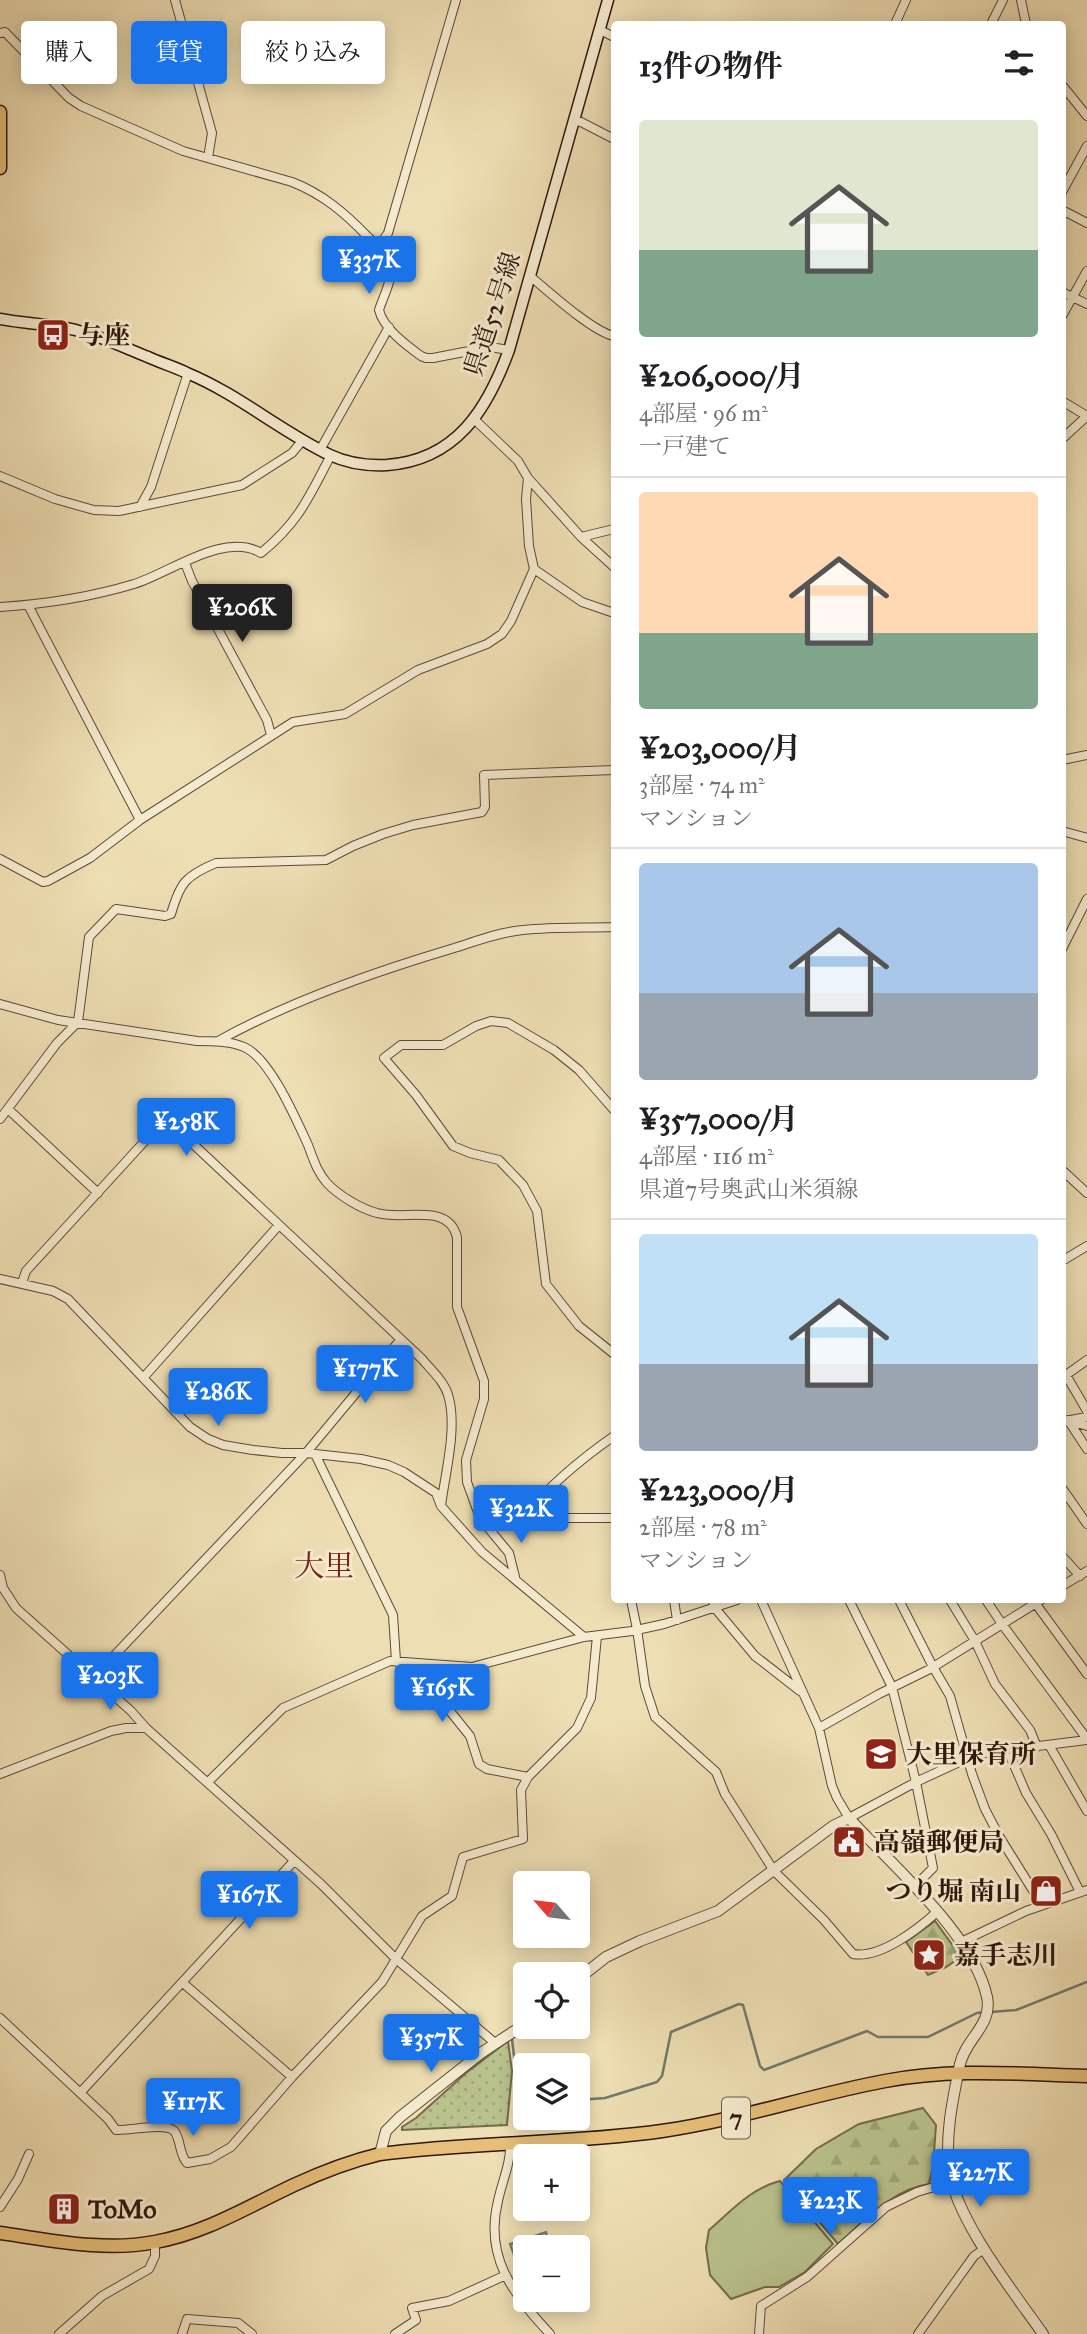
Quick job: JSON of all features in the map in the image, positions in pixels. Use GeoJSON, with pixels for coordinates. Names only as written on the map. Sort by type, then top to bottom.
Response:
{"type":"FeatureCollection","features":[{"type":"Feature","properties":{"kind":"main road","name":"県道52号線"},"geometry":{"type":"LineString","coordinates":[[0,319],[76,330],[188,373],[325,453],[369,465],[411,461],[438,452],[459,436],[474,419],[499,377],[509,350],[608,0]]}},
{"type":"Feature","properties":{"kind":"main road"},"geometry":{"type":"LineString","coordinates":[[0,112],[0,168]]}},
{"type":"Feature","properties":{"kind":"main road","name":"7"},"geometry":{"type":"LineString","coordinates":[[0,2233],[75,2244],[155,2242],[220,2222],[296,2184],[344,2164],[380,2154],[644,2133],[705,2124],[884,2081],[958,2073],[1087,2076]]}},
{"type":"Feature","properties":{"kind":"street"},"geometry":{"type":"LineString","coordinates":[[174,0],[212,133],[208,158]]}},
{"type":"Feature","properties":{"kind":"street"},"geometry":{"type":"LineString","coordinates":[[379,246],[388,233],[456,0]]}},
{"type":"Feature","properties":{"kind":"street"},"geometry":{"type":"LineString","coordinates":[[896,21],[906,0]]}},
{"type":"Feature","properties":{"kind":"street"},"geometry":{"type":"LineString","coordinates":[[992,21],[1003,0]]}},
{"type":"Feature","properties":{"kind":"street"},"geometry":{"type":"LineString","coordinates":[[1021,0],[1025,21]]}},
{"type":"Feature","properties":{"kind":"street"},"geometry":{"type":"LineString","coordinates":[[600,30],[611,36]]}},
{"type":"Feature","properties":{"kind":"street"},"geometry":{"type":"LineString","coordinates":[[0,33],[5,32],[75,103],[183,150],[309,189],[341,210],[379,246],[390,261],[391,269],[379,310],[389,327],[416,352],[426,358],[490,347],[509,350]]}},
{"type":"Feature","properties":{"kind":"street"},"geometry":{"type":"LineString","coordinates":[[1066,90],[1087,116]]}},
{"type":"Feature","properties":{"kind":"street"},"geometry":{"type":"LineString","coordinates":[[574,121],[611,137]]}},
{"type":"Feature","properties":{"kind":"street"},"geometry":{"type":"LineString","coordinates":[[1066,185],[1087,146]]}},
{"type":"Feature","properties":{"kind":"street"},"geometry":{"type":"LineString","coordinates":[[1066,212],[1087,223]]}},
{"type":"Feature","properties":{"kind":"street"},"geometry":{"type":"LineString","coordinates":[[1066,308],[1087,271]]}},
{"type":"Feature","properties":{"kind":"street"},"geometry":{"type":"LineString","coordinates":[[530,276],[586,321],[611,335]]}},
{"type":"Feature","properties":{"kind":"street"},"geometry":{"type":"LineString","coordinates":[[1066,294],[1087,304]]}},
{"type":"Feature","properties":{"kind":"street"},"geometry":{"type":"LineString","coordinates":[[0,607],[80,597],[133,584],[206,553],[240,546],[261,552],[286,530],[306,506],[325,453],[389,327]]}},
{"type":"Feature","properties":{"kind":"street"},"geometry":{"type":"LineString","coordinates":[[140,507],[150,487],[188,373]]}},
{"type":"Feature","properties":{"kind":"street"},"geometry":{"type":"LineString","coordinates":[[1066,403],[1087,416],[1066,435]]}},
{"type":"Feature","properties":{"kind":"street"},"geometry":{"type":"LineString","coordinates":[[474,419],[518,461],[528,478],[580,537],[611,564]]}},
{"type":"Feature","properties":{"kind":"street"},"geometry":{"type":"LineString","coordinates":[[0,476],[55,499],[94,510],[119,511],[242,485],[292,453],[302,441]]}},
{"type":"Feature","properties":{"kind":"street"},"geometry":{"type":"LineString","coordinates":[[0,859],[43,882],[48,881],[106,847],[140,820],[293,722],[345,714],[418,670],[487,644],[502,634],[511,621],[534,569],[528,534],[528,478]]}},
{"type":"Feature","properties":{"kind":"street"},"geometry":{"type":"LineString","coordinates":[[580,537],[611,530]]}},
{"type":"Feature","properties":{"kind":"street"},"geometry":{"type":"LineString","coordinates":[[184,563],[267,720],[271,735]]}},
{"type":"Feature","properties":{"kind":"street"},"geometry":{"type":"LineString","coordinates":[[534,569],[582,602],[611,612]]}},
{"type":"Feature","properties":{"kind":"street"},"geometry":{"type":"LineString","coordinates":[[29,605],[140,820]]}},
{"type":"Feature","properties":{"kind":"street"},"geometry":{"type":"LineString","coordinates":[[1066,760],[1087,755]]}},
{"type":"Feature","properties":{"kind":"street"},"geometry":{"type":"LineString","coordinates":[[0,1119],[57,1042],[78,1022],[89,937],[116,909],[165,916],[171,914],[184,882],[200,870],[216,863],[326,860],[353,845],[393,831],[482,812],[485,807],[484,775],[611,770]]}},
{"type":"Feature","properties":{"kind":"street"},"geometry":{"type":"LineString","coordinates":[[1066,832],[1087,838]]}},
{"type":"Feature","properties":{"kind":"street"},"geometry":{"type":"LineString","coordinates":[[1066,940],[1087,899]]}},
{"type":"Feature","properties":{"kind":"street"},"geometry":{"type":"LineString","coordinates":[[217,1041],[344,985],[486,938],[522,930],[611,927]]}},
{"type":"Feature","properties":{"kind":"street"},"geometry":{"type":"LineString","coordinates":[[0,1004],[58,1020],[243,1046],[266,1063],[298,1122],[319,1172],[336,1191],[376,1213],[440,1217],[450,1222],[454,1227],[458,1255],[457,1307],[484,1381],[484,1399],[465,1472],[480,1518],[509,1553],[515,1577]]}},
{"type":"Feature","properties":{"kind":"street"},"geometry":{"type":"LineString","coordinates":[[611,1107],[579,1070],[554,1050],[508,1023],[491,1021],[443,1045],[401,1045],[384,1058],[416,1095],[453,1146],[499,1160],[523,1185],[537,1211],[546,1284],[579,1326],[611,1352]]}},
{"type":"Feature","properties":{"kind":"street"},"geometry":{"type":"LineString","coordinates":[[8,1109],[98,1193]]}},
{"type":"Feature","properties":{"kind":"street"},"geometry":{"type":"LineString","coordinates":[[22,1283],[26,1271],[164,1120],[176,1128],[401,1339],[438,1377],[448,1393],[451,1409],[451,1439],[441,1506]]}},
{"type":"Feature","properties":{"kind":"street"},"geometry":{"type":"LineString","coordinates":[[1066,1174],[1087,1193]]}},
{"type":"Feature","properties":{"kind":"street"},"geometry":{"type":"LineString","coordinates":[[144,1377],[279,1225]]}},
{"type":"Feature","properties":{"kind":"street"},"geometry":{"type":"LineString","coordinates":[[1066,1259],[1087,1246]]}},
{"type":"Feature","properties":{"kind":"street"},"geometry":{"type":"LineString","coordinates":[[0,1279],[53,1291],[68,1299],[190,1427],[215,1443],[253,1450],[311,1453],[376,1461],[395,1467],[436,1493],[441,1506],[482,1552],[584,1637]]}},
{"type":"Feature","properties":{"kind":"street"},"geometry":{"type":"LineString","coordinates":[[94,1677],[311,1453],[401,1339]]}},
{"type":"Feature","properties":{"kind":"street"},"geometry":{"type":"LineString","coordinates":[[1087,1360],[1066,1375],[1087,1411]]}},
{"type":"Feature","properties":{"kind":"street"},"geometry":{"type":"LineString","coordinates":[[1066,1421],[1087,1417]]}},
{"type":"Feature","properties":{"kind":"street"},"geometry":{"type":"LineString","coordinates":[[1066,1421],[1087,1426]]}},
{"type":"Feature","properties":{"kind":"street"},"geometry":{"type":"LineString","coordinates":[[1066,1422],[1087,1449]]}},
{"type":"Feature","properties":{"kind":"street"},"geometry":{"type":"LineString","coordinates":[[525,1515],[583,1458],[611,1438]]}},
{"type":"Feature","properties":{"kind":"street"},"geometry":{"type":"LineString","coordinates":[[311,1453],[393,1615],[396,1661],[437,1696],[470,1736],[479,1764],[487,1769],[528,1777]]}},
{"type":"Feature","properties":{"kind":"street"},"geometry":{"type":"LineString","coordinates":[[1066,1494],[1087,1524]]}},
{"type":"Feature","properties":{"kind":"street"},"geometry":{"type":"LineString","coordinates":[[489,1529],[497,1521],[515,1514],[611,1518]]}},
{"type":"Feature","properties":{"kind":"street"},"geometry":{"type":"LineString","coordinates":[[1066,1559],[1084,1575],[1066,1585]]}},
{"type":"Feature","properties":{"kind":"street"},"geometry":{"type":"LineString","coordinates":[[0,1575],[3,1588],[16,1608],[321,1884],[397,1959],[495,2043]]}},
{"type":"Feature","properties":{"kind":"street"},"geometry":{"type":"LineString","coordinates":[[632,1603],[645,1686],[655,1717],[716,1772],[725,1794],[774,1871],[856,1955],[875,1952],[897,1942],[937,1912]]}},
{"type":"Feature","properties":{"kind":"street"},"geometry":{"type":"LineString","coordinates":[[674,1603],[677,1619]]}},
{"type":"Feature","properties":{"kind":"street"},"geometry":{"type":"LineString","coordinates":[[208,1782],[283,1708],[390,1661],[472,1667],[584,1637],[637,1629],[677,1619],[714,1603],[755,1656],[803,1692]]}},
{"type":"Feature","properties":{"kind":"street"},"geometry":{"type":"LineString","coordinates":[[762,1603],[819,1728],[836,1798],[849,1818],[937,1912],[961,1942],[988,2000],[988,2015],[984,2025],[964,2051],[958,2073],[948,2138],[951,2182],[984,2249],[1043,2334]]}},
{"type":"Feature","properties":{"kind":"street"},"geometry":{"type":"LineString","coordinates":[[850,1603],[892,1687],[916,1782],[933,1868],[914,1887]]}},
{"type":"Feature","properties":{"kind":"street"},"geometry":{"type":"LineString","coordinates":[[901,1603],[950,1696],[981,1797],[999,1836],[1042,1905]]}},
{"type":"Feature","properties":{"kind":"street"},"geometry":{"type":"LineString","coordinates":[[952,1603],[975,1641],[995,1684],[1030,1730],[1037,1746]]}},
{"type":"Feature","properties":{"kind":"street"},"geometry":{"type":"LineString","coordinates":[[590,1969],[606,1956],[718,1912],[833,1826],[968,1758],[989,1752],[1087,1740],[988,1603]]}},
{"type":"Feature","properties":{"kind":"street"},"geometry":{"type":"LineString","coordinates":[[819,1728],[933,1667],[1033,1603]]}},
{"type":"Feature","properties":{"kind":"street"},"geometry":{"type":"LineString","coordinates":[[1037,1603],[1087,1674]]}},
{"type":"Feature","properties":{"kind":"street"},"geometry":{"type":"LineString","coordinates":[[0,2018],[116,2130],[163,2126],[171,2128],[187,2163],[210,2159],[225,2152],[382,1982],[422,1916],[452,1896],[463,1857],[523,1839],[521,1790],[528,1777],[576,1728],[591,1698],[597,1636]]}},
{"type":"Feature","properties":{"kind":"street"},"geometry":{"type":"LineString","coordinates":[[0,1774],[111,1731],[146,1728]]}},
{"type":"Feature","properties":{"kind":"street"},"geometry":{"type":"LineString","coordinates":[[1049,1745],[1087,1811]]}},
{"type":"Feature","properties":{"kind":"street"},"geometry":{"type":"LineString","coordinates":[[961,1942],[1042,1905],[1083,1891],[1026,1793],[1008,1751]]}},
{"type":"Feature","properties":{"kind":"street"},"geometry":{"type":"LineString","coordinates":[[80,2093],[294,1861]]}},
{"type":"Feature","properties":{"kind":"street"},"geometry":{"type":"LineString","coordinates":[[183,1983],[292,2077]]}},
{"type":"Feature","properties":{"kind":"street"},"geometry":{"type":"LineString","coordinates":[[380,2154],[386,2131],[400,2117],[513,2032]]}},
{"type":"Feature","properties":{"kind":"street"},"geometry":{"type":"LineString","coordinates":[[510,2143],[511,2158],[492,2225],[494,2245],[506,2275],[531,2314],[550,2334]]}},
{"type":"Feature","properties":{"kind":"street"},"geometry":{"type":"LineString","coordinates":[[0,2207],[18,2179],[29,2154]]}},
{"type":"Feature","properties":{"kind":"street"},"geometry":{"type":"LineString","coordinates":[[759,2334],[761,2306],[807,2277],[886,2207],[917,2192],[951,2182]]}},
{"type":"Feature","properties":{"kind":"street"},"geometry":{"type":"LineString","coordinates":[[59,2334],[102,2296],[149,2269],[155,2256],[155,2242]]}},
{"type":"Feature","properties":{"kind":"street"},"geometry":{"type":"LineString","coordinates":[[919,2334],[974,2256],[984,2249]]}},
{"type":"Feature","properties":{"kind":"street"},"geometry":{"type":"LineString","coordinates":[[395,2334],[416,2320],[412,2308],[449,2301],[506,2275]]}},
{"type":"Feature","properties":{"kind":"street"},"geometry":{"type":"LineString","coordinates":[[182,2334],[187,2319],[238,2323],[252,2334]]}},
{"type":"Feature","properties":{"kind":"green space"},"geometry":{"type":"Polygon","coordinates":[[[935,1921],[961,1957],[928,1975],[906,1942],[935,1921]]]}},
{"type":"Feature","properties":{"kind":"green space"},"geometry":{"type":"Polygon","coordinates":[[[508,2041],[512,2071],[507,2125],[402,2130],[402,2127],[416,2118],[466,2073],[508,2041]]]}},
{"type":"Feature","properties":{"kind":"green space"},"geometry":{"type":"Polygon","coordinates":[[[923,2108],[936,2125],[929,2184],[903,2192],[891,2199],[838,2244],[784,2180],[816,2149],[859,2124],[923,2108]]]}},
{"type":"Feature","properties":{"kind":"green space"},"geometry":{"type":"Polygon","coordinates":[[[780,2181],[833,2244],[805,2272],[779,2287],[765,2287],[731,2299],[710,2275],[706,2248],[709,2230],[751,2195],[780,2181]]]}},
{"type":"Feature","properties":{"kind":"waterway"},"geometry":{"type":"LineString","coordinates":[[991,2012],[1016,2010],[1087,1982]]}},
{"type":"Feature","properties":{"kind":"waterway"},"geometry":{"type":"LineString","coordinates":[[590,2099],[605,2098],[657,2082],[662,2076],[671,2032],[739,2004],[743,2005],[760,2066],[764,2070],[867,2031],[878,2037],[928,2037],[984,2012]]}},
{"type":"Feature","properties":{"kind":"waterway"},"geometry":{"type":"LineString","coordinates":[[512,2039],[514,2053]]}},
{"type":"Feature","properties":{"kind":"place","name":"与座"},"geometry":{"type":"Point","coordinates":[53,335]}},
{"type":"Feature","properties":{"kind":"place","name":"大里保育所"},"geometry":{"type":"Point","coordinates":[881,1754]}},
{"type":"Feature","properties":{"kind":"place","name":"高嶺郵便局"},"geometry":{"type":"Point","coordinates":[849,1842]}},
{"type":"Feature","properties":{"kind":"place","name":"つり堀 南山"},"geometry":{"type":"Point","coordinates":[1046,1891]}},
{"type":"Feature","properties":{"kind":"place","name":"嘉手志川"},"geometry":{"type":"Point","coordinates":[929,1955]}},
{"type":"Feature","properties":{"kind":"place","name":"ToMo"},"geometry":{"type":"Point","coordinates":[64,2209]}},
{"type":"Feature","properties":{"kind":"district","name":"大里"},"geometry":{"type":"Point","coordinates":[324,1566]}}]}
